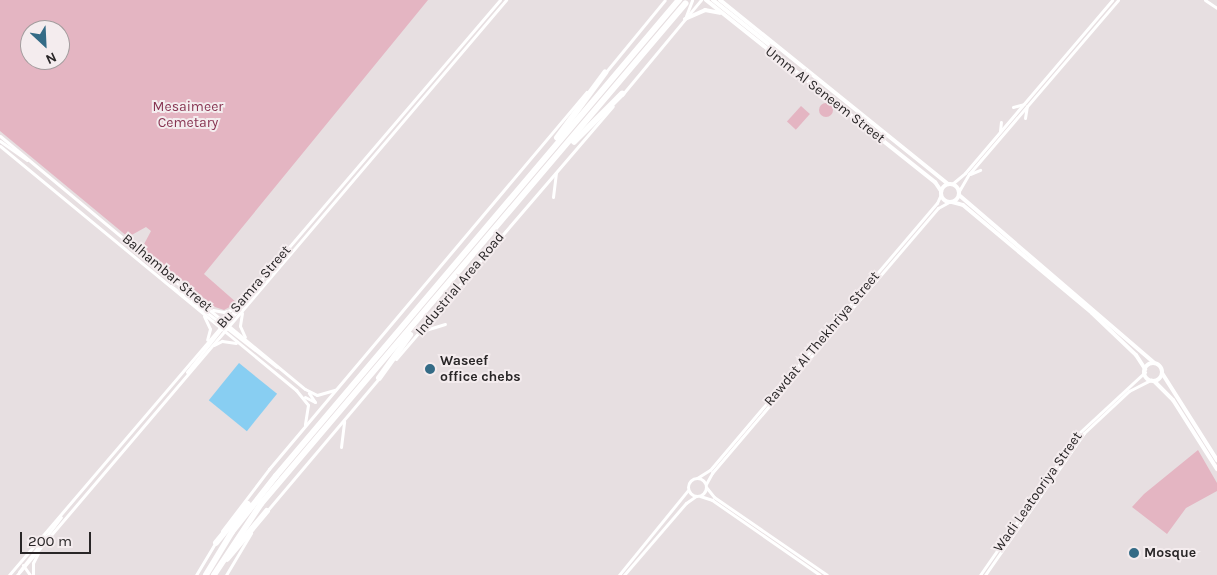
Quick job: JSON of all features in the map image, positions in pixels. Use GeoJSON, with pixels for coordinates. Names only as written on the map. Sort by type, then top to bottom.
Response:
{"type":"FeatureCollection","features":[{"type":"Feature","properties":{"kind":"highway","name":"Industrial Area Road"},"geometry":{"type":"LineString","coordinates":[[206,575],[232,532],[276,476],[678,0]]}},
{"type":"Feature","properties":{"kind":"highway","name":"Industrial Area Road"},"geometry":{"type":"LineString","coordinates":[[214,575],[261,504],[685,4]]}},
{"type":"Feature","properties":{"kind":"highway"},"geometry":{"type":"LineString","coordinates":[[553,148],[605,73]]}},
{"type":"Feature","properties":{"kind":"highway"},"geometry":{"type":"LineString","coordinates":[[556,158],[622,94]]}},
{"type":"Feature","properties":{"kind":"highway"},"geometry":{"type":"LineString","coordinates":[[380,378],[422,315]]}},
{"type":"Feature","properties":{"kind":"highway"},"geometry":{"type":"LineString","coordinates":[[216,543],[276,476]]}},
{"type":"Feature","properties":{"kind":"highway"},"geometry":{"type":"LineString","coordinates":[[214,575],[267,510]]}},
{"type":"Feature","properties":{"kind":"main road","name":"Umm Al Seneem Street"},"geometry":{"type":"LineString","coordinates":[[706,0],[935,182],[941,193],[950,202]]}},
{"type":"Feature","properties":{"kind":"main road"},"geometry":{"type":"LineString","coordinates":[[713,0],[781,53]]}},
{"type":"Feature","properties":{"kind":"main road","name":"Umm Al Seneem Street"},"geometry":{"type":"LineString","coordinates":[[720,0],[781,53],[950,184],[959,193]]}},
{"type":"Feature","properties":{"kind":"main road"},"geometry":{"type":"LineString","coordinates":[[724,0],[726,5]]}},
{"type":"Feature","properties":{"kind":"main road"},"geometry":{"type":"LineString","coordinates":[[685,19],[705,10],[724,14]]}},
{"type":"Feature","properties":{"kind":"main road"},"geometry":{"type":"LineString","coordinates":[[941,193],[950,184]]}},
{"type":"Feature","properties":{"kind":"main road"},"geometry":{"type":"LineString","coordinates":[[950,202],[959,193],[1154,363],[1159,365],[1162,373],[1217,460]]}},
{"type":"Feature","properties":{"kind":"main road"},"geometry":{"type":"LineString","coordinates":[[950,202],[963,205],[1092,313],[1136,355],[1152,380],[1173,400],[1217,469]]}},
{"type":"Feature","properties":{"kind":"main road"},"geometry":{"type":"LineString","coordinates":[[1145,371],[1154,363]]}},
{"type":"Feature","properties":{"kind":"main road"},"geometry":{"type":"LineString","coordinates":[[1152,380],[1162,373]]}},
{"type":"Feature","properties":{"kind":"street","name":"Bu Samra Street"},"geometry":{"type":"LineString","coordinates":[[9,575],[45,542],[208,351],[238,306],[270,271],[500,0]]}},
{"type":"Feature","properties":{"kind":"street","name":"Bu Samra Street"},"geometry":{"type":"LineString","coordinates":[[22,564],[70,503],[204,344],[244,308],[506,0]]}},
{"type":"Feature","properties":{"kind":"street","name":"Industrial Area Road"},"geometry":{"type":"LineString","coordinates":[[196,575],[244,501],[665,0]]}},
{"type":"Feature","properties":{"kind":"street"},"geometry":{"type":"LineString","coordinates":[[685,19],[692,0]]}},
{"type":"Feature","properties":{"kind":"street","name":"Industrial Area Road"},"geometry":{"type":"LineString","coordinates":[[226,575],[267,510],[701,0]]}},
{"type":"Feature","properties":{"kind":"street"},"geometry":{"type":"LineString","coordinates":[[959,193],[969,174],[1112,0]]}},
{"type":"Feature","properties":{"kind":"street"},"geometry":{"type":"LineString","coordinates":[[950,184],[963,176],[1118,0]]}},
{"type":"Feature","properties":{"kind":"street"},"geometry":{"type":"LineString","coordinates":[[1206,0],[1217,8]]}},
{"type":"Feature","properties":{"kind":"street"},"geometry":{"type":"LineString","coordinates":[[1210,0],[1217,8]]}},
{"type":"Feature","properties":{"kind":"street"},"geometry":{"type":"LineString","coordinates":[[1099,10],[1099,16]]}},
{"type":"Feature","properties":{"kind":"street"},"geometry":{"type":"LineString","coordinates":[[1096,25],[1097,30]]}},
{"type":"Feature","properties":{"kind":"street"},"geometry":{"type":"LineString","coordinates":[[1071,55],[1076,54]]}},
{"type":"Feature","properties":{"kind":"street"},"geometry":{"type":"LineString","coordinates":[[1013,107],[1026,105]]}},
{"type":"Feature","properties":{"kind":"street"},"geometry":{"type":"LineString","coordinates":[[1025,118],[1026,105]]}},
{"type":"Feature","properties":{"kind":"street"},"geometry":{"type":"LineString","coordinates":[[999,133],[1001,122]]}},
{"type":"Feature","properties":{"kind":"street","name":"Balhambar Street"},"geometry":{"type":"LineString","coordinates":[[0,136],[208,308],[240,345],[296,390],[309,409],[304,429]]}},
{"type":"Feature","properties":{"kind":"street"},"geometry":{"type":"LineString","coordinates":[[0,141],[36,166]]}},
{"type":"Feature","properties":{"kind":"street","name":"Balhambar Street"},"geometry":{"type":"LineString","coordinates":[[0,146],[202,313],[247,340],[305,389]]}},
{"type":"Feature","properties":{"kind":"street"},"geometry":{"type":"LineString","coordinates":[[553,197],[558,170]]}},
{"type":"Feature","properties":{"kind":"street"},"geometry":{"type":"LineString","coordinates":[[969,174],[980,170]]}},
{"type":"Feature","properties":{"kind":"street","name":"Rawdat Al Thekhriya Street"},"geometry":{"type":"LineString","coordinates":[[697,478],[710,470],[936,204],[941,193]]}},
{"type":"Feature","properties":{"kind":"street","name":"Rawdat Al Thekhriya Street"},"geometry":{"type":"LineString","coordinates":[[706,486],[712,473],[938,208],[950,202]]}},
{"type":"Feature","properties":{"kind":"street"},"geometry":{"type":"LineString","coordinates":[[181,381],[270,271]]}},
{"type":"Feature","properties":{"kind":"street"},"geometry":{"type":"LineString","coordinates":[[164,282],[181,291],[269,363],[284,371]]}},
{"type":"Feature","properties":{"kind":"street"},"geometry":{"type":"LineString","coordinates":[[208,308],[224,312],[238,306]]}},
{"type":"Feature","properties":{"kind":"street"},"geometry":{"type":"LineString","coordinates":[[244,308],[239,324],[247,340]]}},
{"type":"Feature","properties":{"kind":"street"},"geometry":{"type":"LineString","coordinates":[[202,313],[210,329],[204,344]]}},
{"type":"Feature","properties":{"kind":"street"},"geometry":{"type":"LineString","coordinates":[[417,334],[445,324]]}},
{"type":"Feature","properties":{"kind":"street"},"geometry":{"type":"LineString","coordinates":[[208,351],[222,341],[240,345]]}},
{"type":"Feature","properties":{"kind":"street","name":"Wadi Leatooriya Street"},"geometry":{"type":"LineString","coordinates":[[980,575],[1079,433],[1145,371]]}},
{"type":"Feature","properties":{"kind":"street","name":"Wadi Leatooriya Street"},"geometry":{"type":"LineString","coordinates":[[985,575],[1084,433],[1116,401],[1137,385],[1152,380]]}},
{"type":"Feature","properties":{"kind":"street"},"geometry":{"type":"LineString","coordinates":[[305,389],[321,395],[338,388]]}},
{"type":"Feature","properties":{"kind":"street"},"geometry":{"type":"LineString","coordinates":[[296,390],[315,402],[305,389]]}},
{"type":"Feature","properties":{"kind":"street"},"geometry":{"type":"LineString","coordinates":[[341,447],[345,418]]}},
{"type":"Feature","properties":{"kind":"street"},"geometry":{"type":"LineString","coordinates":[[619,575],[688,490],[690,482],[697,478],[706,486],[714,498],[826,575]]}},
{"type":"Feature","properties":{"kind":"street"},"geometry":{"type":"LineString","coordinates":[[700,496],[706,486]]}},
{"type":"Feature","properties":{"kind":"street"},"geometry":{"type":"LineString","coordinates":[[688,490],[696,496]]}},
{"type":"Feature","properties":{"kind":"street"},"geometry":{"type":"LineString","coordinates":[[624,575],[686,503],[696,496],[700,496],[820,575]]}},
{"type":"Feature","properties":{"kind":"street"},"geometry":{"type":"LineString","coordinates":[[32,575],[34,560],[45,542]]}},
{"type":"Feature","properties":{"kind":"street"},"geometry":{"type":"LineString","coordinates":[[22,564],[32,575]]}},
{"type":"Feature","properties":{"kind":"street"},"geometry":{"type":"LineString","coordinates":[[19,574],[22,564]]}},
{"type":"Feature","properties":{"kind":"street"},"geometry":{"type":"LineString","coordinates":[[16,567],[19,574]]}},
{"type":"Feature","properties":{"kind":"green space","name":"Mesaimeer Cemetary"},"geometry":{"type":"Polygon","coordinates":[[[0,0],[428,0],[204,274],[237,303],[224,310],[215,307],[142,248],[151,231],[146,227],[128,237],[0,131],[0,0]]]}},
{"type":"Feature","properties":{"kind":"green space"},"geometry":{"type":"Polygon","coordinates":[[[823,103],[829,103],[833,110],[829,117],[823,117],[819,113],[819,107],[823,103]]]}},
{"type":"Feature","properties":{"kind":"green space"},"geometry":{"type":"Polygon","coordinates":[[[801,106],[810,114],[796,130],[787,122],[801,106]]]}},
{"type":"Feature","properties":{"kind":"green space"},"geometry":{"type":"Polygon","coordinates":[[[1198,450],[1217,483],[1217,491],[1186,508],[1167,534],[1132,507],[1144,494],[1198,450]]]}},
{"type":"Feature","properties":{"kind":"water"},"geometry":{"type":"Polygon","coordinates":[[[239,363],[277,394],[247,431],[209,400],[239,363]]]}},
{"type":"Feature","properties":{"kind":"place","name":"Waseef office chebs"},"geometry":{"type":"Point","coordinates":[430,369]}},
{"type":"Feature","properties":{"kind":"place","name":"Mosque"},"geometry":{"type":"Point","coordinates":[1134,553]}}]}
